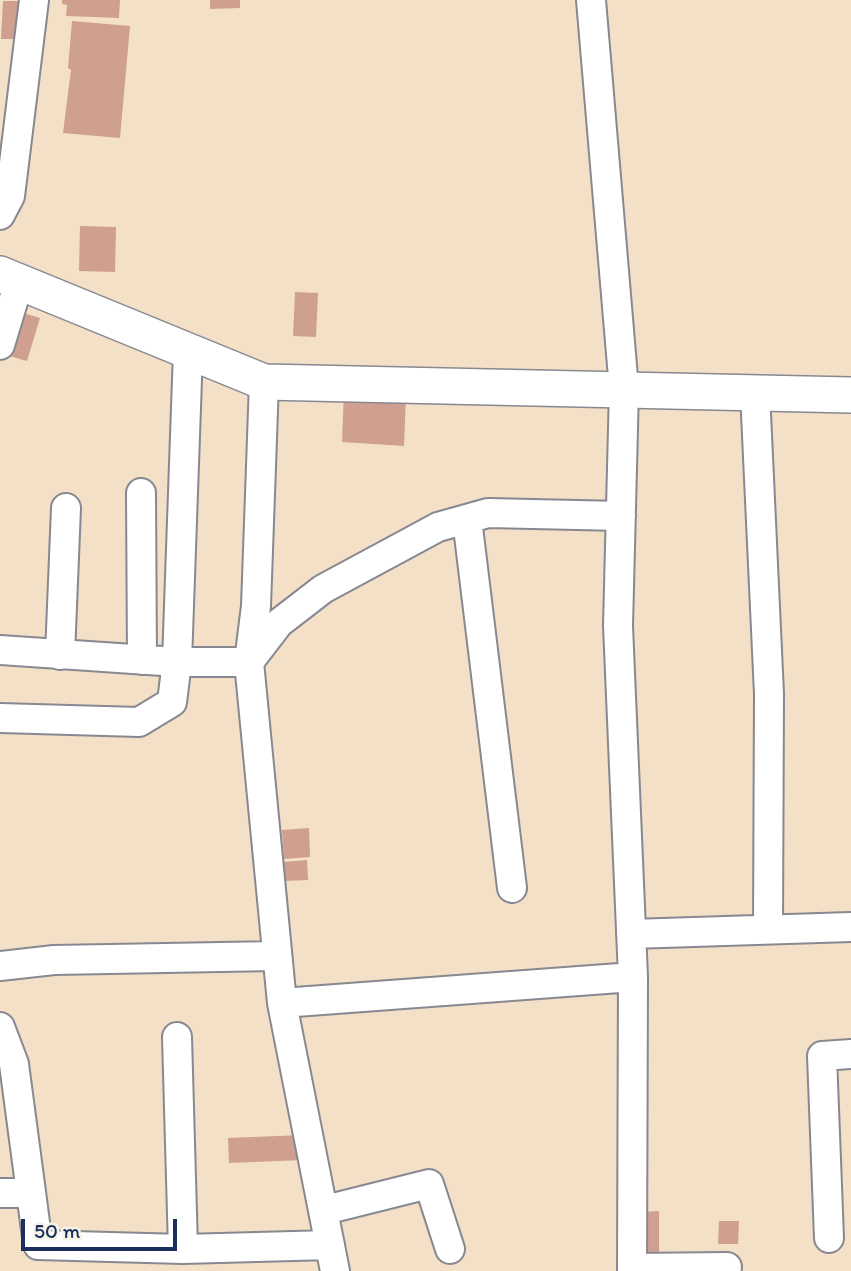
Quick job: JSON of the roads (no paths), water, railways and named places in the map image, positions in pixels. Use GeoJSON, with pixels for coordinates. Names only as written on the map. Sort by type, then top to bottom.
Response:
{"type":"FeatureCollection","features":[{"type":"Feature","properties":{"kind":"main road"},"geometry":{"type":"LineString","coordinates":[[9,278],[264,382],[851,395]]}},
{"type":"Feature","properties":{"kind":"street"},"geometry":{"type":"LineString","coordinates":[[0,215],[10,196],[34,0]]}},
{"type":"Feature","properties":{"kind":"street"},"geometry":{"type":"LineString","coordinates":[[591,0],[624,389],[618,626],[633,977],[632,1270],[727,1267]]}},
{"type":"Feature","properties":{"kind":"street"},"geometry":{"type":"LineString","coordinates":[[0,345],[9,278]]}},
{"type":"Feature","properties":{"kind":"street"},"geometry":{"type":"LineString","coordinates":[[0,718],[139,722],[172,702],[177,662],[188,351]]}},
{"type":"Feature","properties":{"kind":"street"},"geometry":{"type":"LineString","coordinates":[[0,1027],[15,1064],[38,1245],[183,1249],[333,1258],[305,1133],[282,1003],[249,662],[256,606],[264,382]]}},
{"type":"Feature","properties":{"kind":"street"},"geometry":{"type":"LineString","coordinates":[[755,392],[769,694],[768,928]]}},
{"type":"Feature","properties":{"kind":"street"},"geometry":{"type":"LineString","coordinates":[[141,493],[142,660]]}},
{"type":"Feature","properties":{"kind":"street"},"geometry":{"type":"LineString","coordinates":[[60,655],[66,508]]}},
{"type":"Feature","properties":{"kind":"street"},"geometry":{"type":"LineString","coordinates":[[249,662],[279,623],[323,589],[438,527],[488,513],[621,516]]}},
{"type":"Feature","properties":{"kind":"street"},"geometry":{"type":"LineString","coordinates":[[467,519],[512,888]]}},
{"type":"Feature","properties":{"kind":"street"},"geometry":{"type":"LineString","coordinates":[[0,650],[177,662],[249,662]]}},
{"type":"Feature","properties":{"kind":"street"},"geometry":{"type":"LineString","coordinates":[[631,934],[851,927]]}},
{"type":"Feature","properties":{"kind":"street"},"geometry":{"type":"LineString","coordinates":[[0,967],[54,960],[276,956]]}},
{"type":"Feature","properties":{"kind":"street"},"geometry":{"type":"LineString","coordinates":[[282,1003],[633,977]]}},
{"type":"Feature","properties":{"kind":"street"},"geometry":{"type":"LineString","coordinates":[[177,1037],[183,1249]]}},
{"type":"Feature","properties":{"kind":"street"},"geometry":{"type":"LineString","coordinates":[[829,1238],[822,1056],[851,1054]]}},
{"type":"Feature","properties":{"kind":"street"},"geometry":{"type":"LineString","coordinates":[[324,1210],[429,1184],[450,1249]]}},
{"type":"Feature","properties":{"kind":"street"},"geometry":{"type":"LineString","coordinates":[[0,1193],[30,1193]]}}]}
